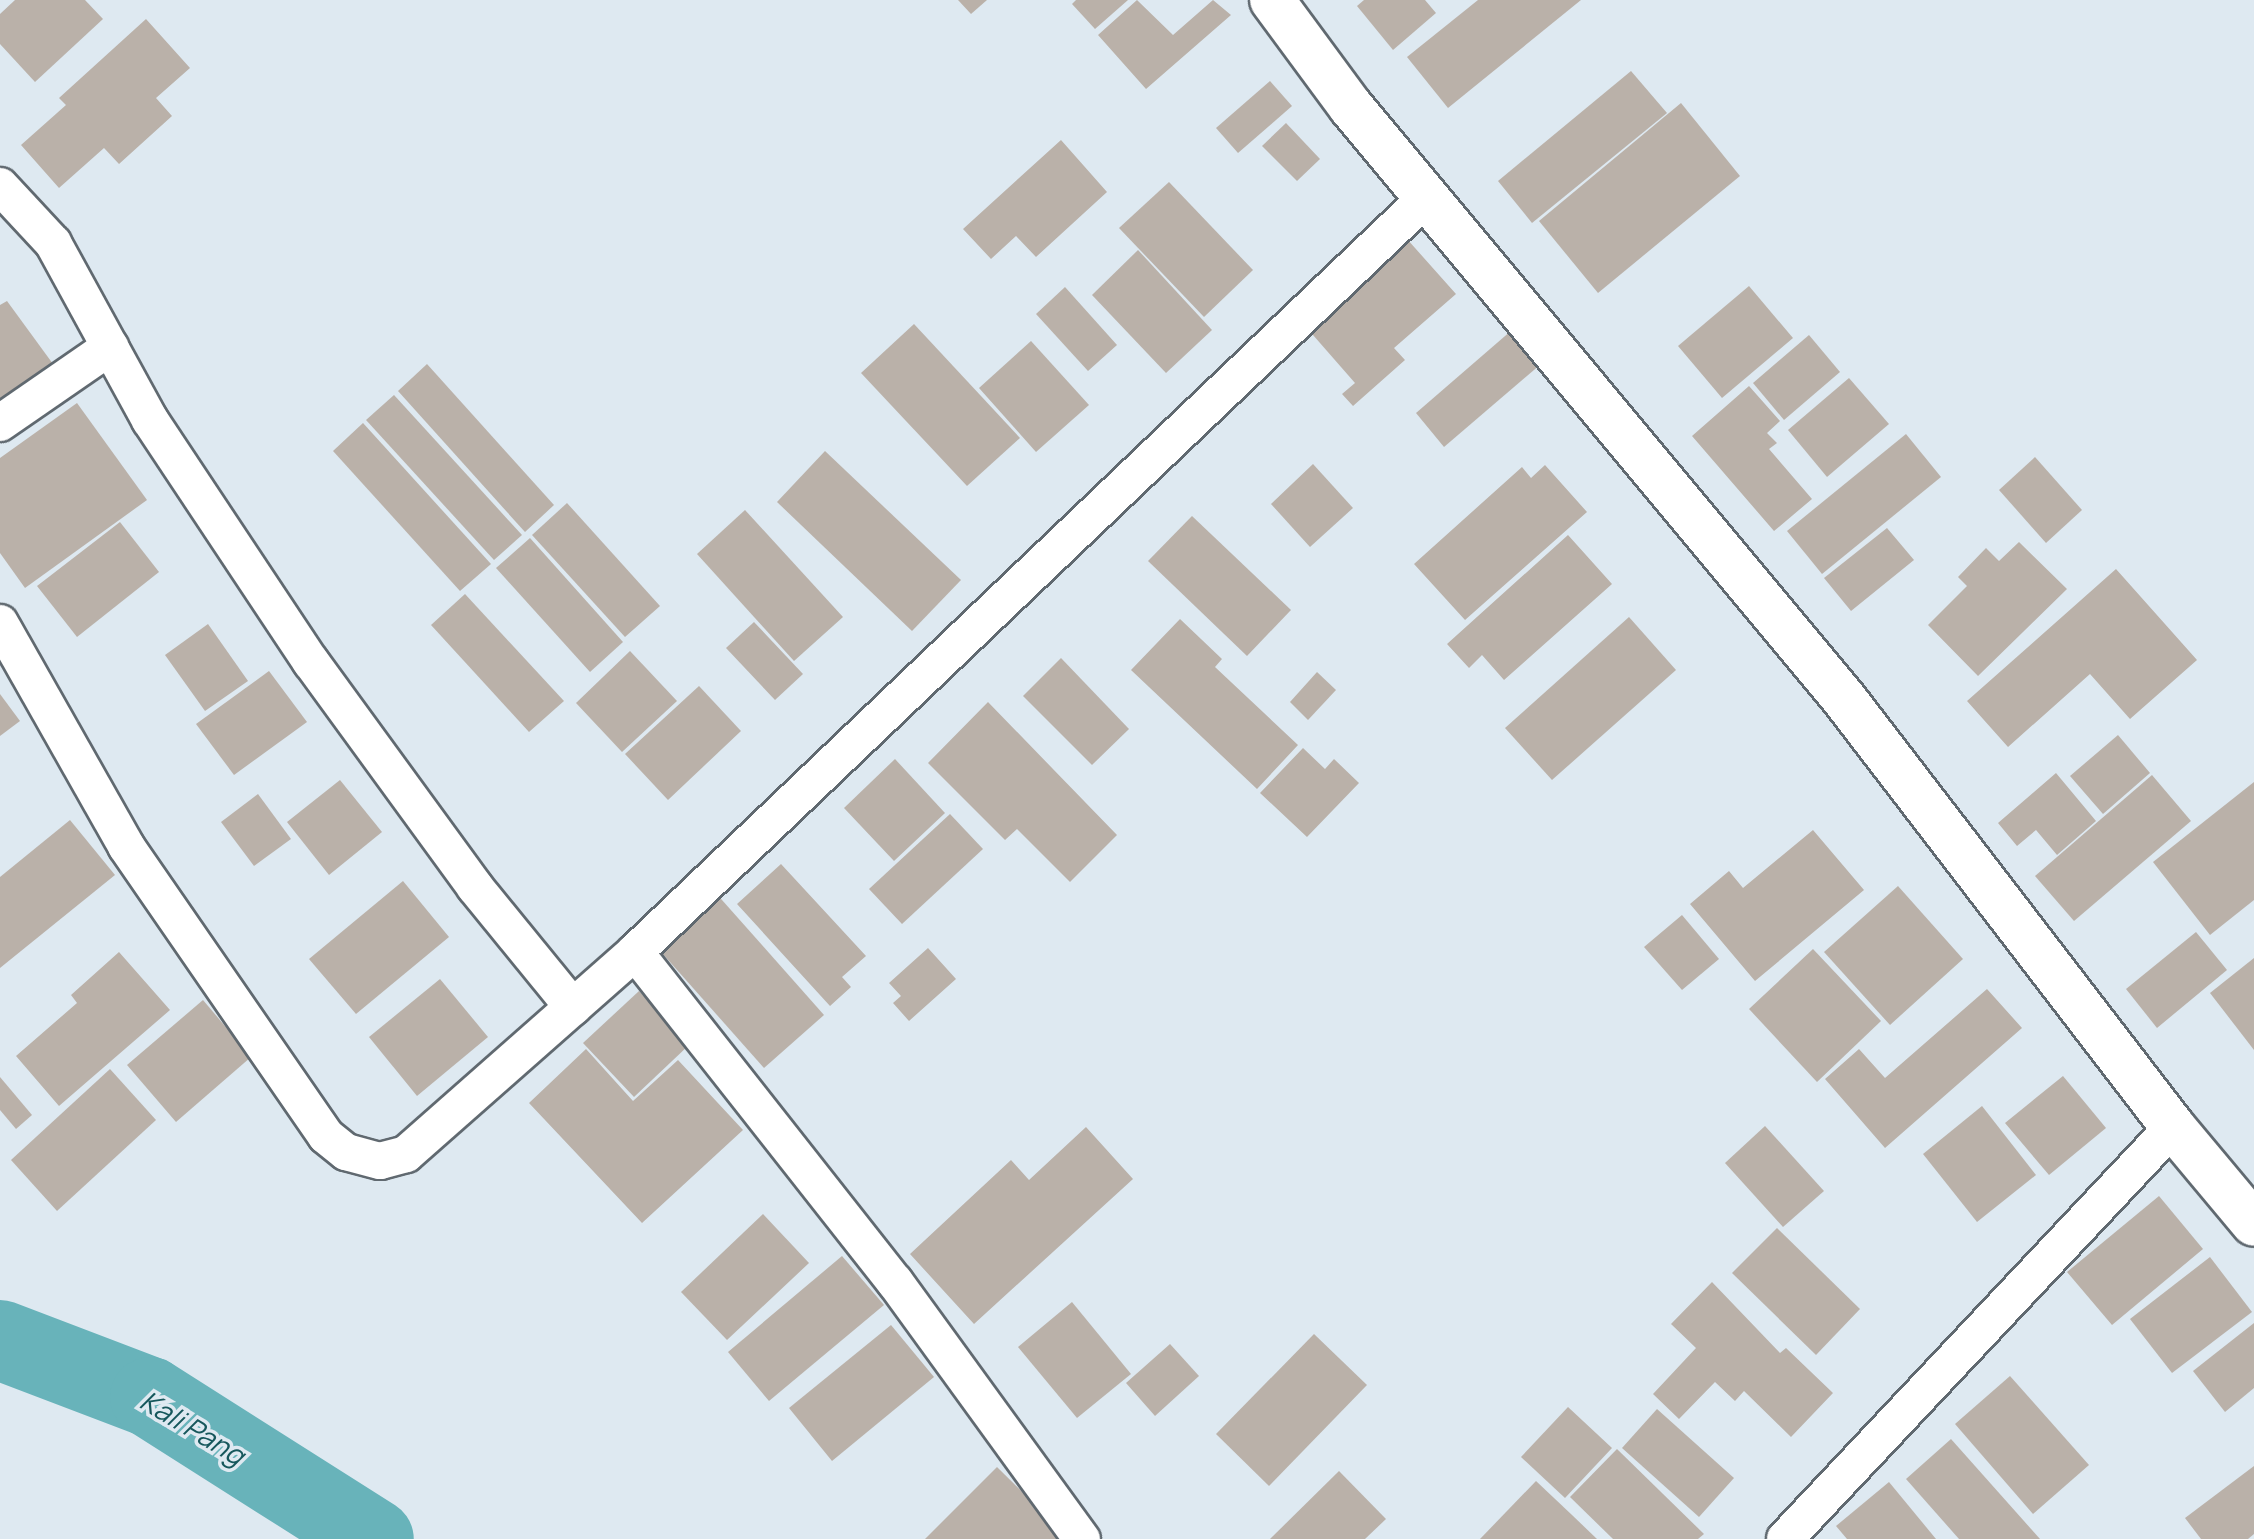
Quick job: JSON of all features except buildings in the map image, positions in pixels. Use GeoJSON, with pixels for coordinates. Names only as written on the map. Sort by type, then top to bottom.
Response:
{"type":"FeatureCollection","features":[{"type":"Feature","properties":{"kind":"street"},"geometry":{"type":"LineString","coordinates":[[1272,0],[1351,107],[1845,700],[2173,1127],[2254,1224]]}},
{"type":"Feature","properties":{"kind":"street"},"geometry":{"type":"LineString","coordinates":[[0,186],[53,243],[150,420],[311,662],[475,887],[573,1007]]}},
{"type":"Feature","properties":{"kind":"street"},"geometry":{"type":"LineString","coordinates":[[0,623],[126,846],[326,1136],[346,1152],[380,1161],[406,1154],[635,952],[1428,196]]}},
{"type":"Feature","properties":{"kind":"street"},"geometry":{"type":"LineString","coordinates":[[0,423],[110,347]]}},
{"type":"Feature","properties":{"kind":"street"},"geometry":{"type":"LineString","coordinates":[[635,952],[895,1282],[1082,1539]]}},
{"type":"Feature","properties":{"kind":"street"},"geometry":{"type":"LineString","coordinates":[[1785,1539],[2173,1127]]}},
{"type":"Feature","properties":{"kind":"waterway","name":"Kali Pang"},"geometry":{"type":"LineString","coordinates":[[0,1340],[150,1397],[374,1539]]}}]}
